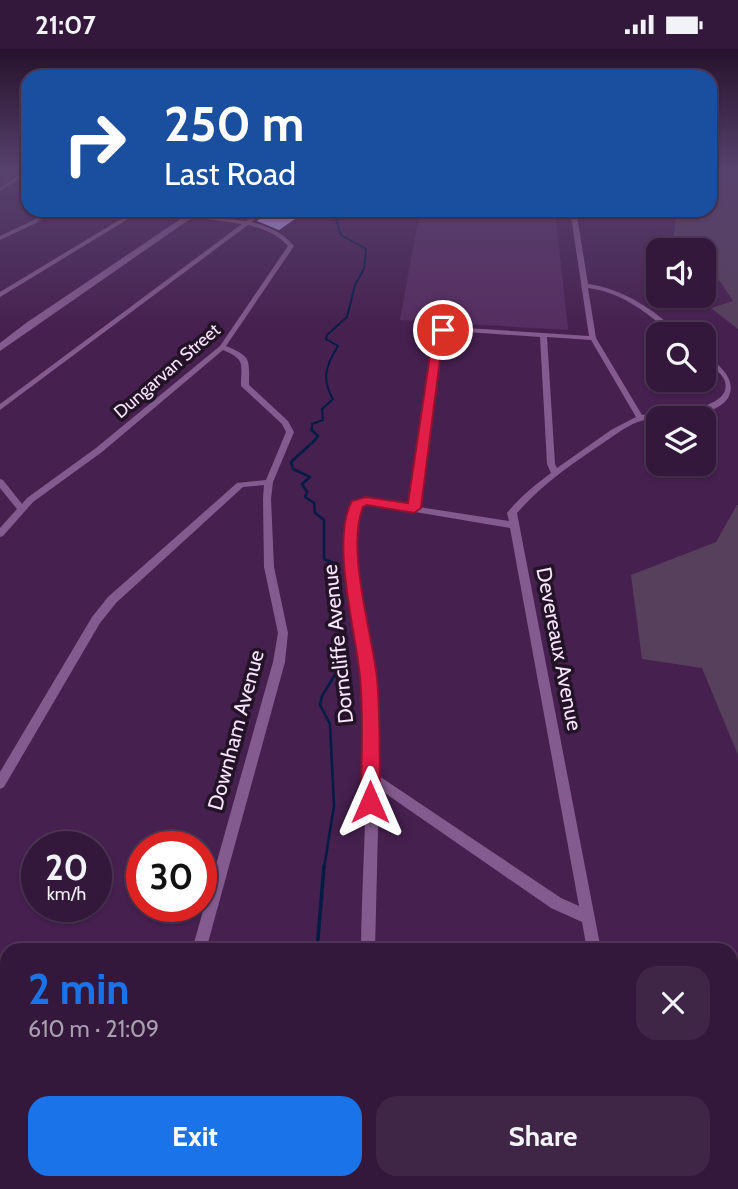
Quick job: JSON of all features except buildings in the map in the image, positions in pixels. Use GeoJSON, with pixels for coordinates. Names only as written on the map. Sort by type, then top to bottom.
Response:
{"type":"FeatureCollection","features":[{"type":"Feature","properties":{"kind":"main road"},"geometry":{"type":"LineString","coordinates":[[0,348],[178,225]]}},
{"type":"Feature","properties":{"kind":"street"},"geometry":{"type":"LineString","coordinates":[[0,238],[27,225]]}},
{"type":"Feature","properties":{"kind":"street"},"geometry":{"type":"LineString","coordinates":[[0,295],[115,225]]}},
{"type":"Feature","properties":{"kind":"street"},"geometry":{"type":"LineString","coordinates":[[0,408],[243,225]]}},
{"type":"Feature","properties":{"kind":"street","name":"Dungarvan Street"},"geometry":{"type":"LineString","coordinates":[[0,534],[20,509],[99,450],[222,347],[290,246],[288,241],[254,225]]}},
{"type":"Feature","properties":{"kind":"street"},"geometry":{"type":"LineString","coordinates":[[575,225],[593,338],[640,418]]}},
{"type":"Feature","properties":{"kind":"street"},"geometry":{"type":"LineString","coordinates":[[585,286],[602,288],[630,298],[661,322]]}},
{"type":"Feature","properties":{"kind":"street"},"geometry":{"type":"LineString","coordinates":[[593,338],[445,330],[438,335],[414,508],[513,526],[513,510],[612,435],[640,418],[687,415],[725,396],[729,383],[716,367]]}},
{"type":"Feature","properties":{"kind":"street"},"geometry":{"type":"LineString","coordinates":[[543,335],[551,464],[556,475]]}},
{"type":"Feature","properties":{"kind":"street","name":"Downham Avenue"},"geometry":{"type":"LineString","coordinates":[[201,943],[282,648],[282,622],[268,550],[269,482],[289,438],[288,428],[245,386],[245,362],[241,355],[222,347]]}},
{"type":"Feature","properties":{"kind":"street"},"geometry":{"type":"LineString","coordinates":[[0,482],[20,509]]}},
{"type":"Feature","properties":{"kind":"street"},"geometry":{"type":"LineString","coordinates":[[0,783],[90,629],[112,600],[240,485],[269,482]]}},
{"type":"Feature","properties":{"kind":"street","name":"Dorncliffe Avenue"},"geometry":{"type":"LineString","coordinates":[[368,943],[371,778],[369,679],[350,546],[353,514],[358,503],[368,501],[414,508]]}},
{"type":"Feature","properties":{"kind":"street","name":"Devereaux Avenue"},"geometry":{"type":"LineString","coordinates":[[513,526],[593,943]]}},
{"type":"Feature","properties":{"kind":"street"},"geometry":{"type":"LineString","coordinates":[[371,778],[556,903],[588,918]]}},
{"type":"Feature","properties":{"kind":"shaded area"},"geometry":{"type":"Polygon","coordinates":[[[417,225],[557,225],[568,330],[400,320],[417,225]]]}},
{"type":"Feature","properties":{"kind":"shaded area"},"geometry":{"type":"Polygon","coordinates":[[[675,225],[738,225],[738,329],[711,308],[733,301],[720,281],[716,280],[716,238],[674,238],[675,225]]]}},
{"type":"Feature","properties":{"kind":"shaded area"},"geometry":{"type":"Polygon","coordinates":[[[737,505],[738,755],[702,668],[642,659],[631,575],[716,542],[737,505]]]}},
{"type":"Feature","properties":{"kind":"waterway"},"geometry":{"type":"LineString","coordinates":[[312,430],[312,424],[323,420],[322,409],[333,399],[327,385],[326,372],[338,346],[326,339],[327,335],[347,317],[355,285],[364,269],[366,249],[341,235],[338,225]]}},
{"type":"Feature","properties":{"kind":"waterway"},"geometry":{"type":"LineString","coordinates":[[312,430],[318,436],[291,462],[293,469],[310,477],[302,484],[307,492],[305,497],[314,503],[315,513],[324,520],[324,559],[334,563],[332,567],[339,571],[333,578],[329,609],[336,615],[345,633],[331,660],[336,673],[322,696],[320,705],[330,724],[334,806],[324,868]]}},
{"type":"Feature","properties":{"kind":"waterway"},"geometry":{"type":"LineString","coordinates":[[318,943],[324,866]]}},
{"type":"Feature","properties":{"kind":"route"},"geometry":{"type":"LineString","coordinates":[[370,802],[369,679],[350,546],[354,507],[366,501],[414,508],[438,335],[443,330]]}}]}
